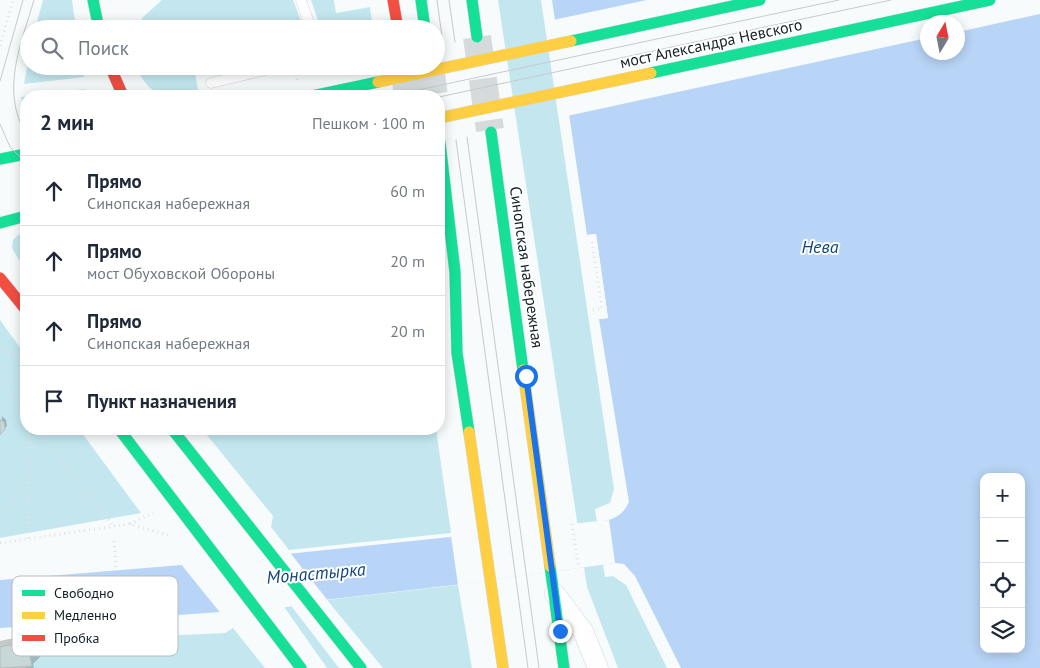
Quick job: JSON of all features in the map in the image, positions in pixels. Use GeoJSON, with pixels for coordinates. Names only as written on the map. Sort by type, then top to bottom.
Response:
{"type":"FeatureCollection","features":[{"type":"Feature","properties":{"kind":"main road"},"geometry":{"type":"LineString","coordinates":[[94,0],[97,20]]}},
{"type":"Feature","properties":{"kind":"main road"},"geometry":{"type":"LineString","coordinates":[[394,0],[397,20]]}},
{"type":"Feature","properties":{"kind":"main road"},"geometry":{"type":"LineString","coordinates":[[421,0],[424,20]]}},
{"type":"Feature","properties":{"kind":"main road"},"geometry":{"type":"LineString","coordinates":[[472,0],[477,37]]}},
{"type":"Feature","properties":{"kind":"main road","name":"мост Александра Невского"},"geometry":{"type":"LineString","coordinates":[[445,68],[760,0]]}},
{"type":"Feature","properties":{"kind":"main road","name":"мост Александра Невского"},"geometry":{"type":"LineString","coordinates":[[445,117],[990,0]]}},
{"type":"Feature","properties":{"kind":"main road"},"geometry":{"type":"LineString","coordinates":[[114,75],[120,90]]}},
{"type":"Feature","properties":{"kind":"main road","name":"мост Александра Невского"},"geometry":{"type":"LineString","coordinates":[[340,90],[411,75]]}},
{"type":"Feature","properties":{"kind":"main road","name":"Синопская набережная"},"geometry":{"type":"LineString","coordinates":[[491,132],[555,594]]}},
{"type":"Feature","properties":{"kind":"main road"},"geometry":{"type":"LineString","coordinates":[[0,159],[20,155]]}},
{"type":"Feature","properties":{"kind":"main road"},"geometry":{"type":"LineString","coordinates":[[445,186],[455,272],[458,353],[482,533],[503,668]]}},
{"type":"Feature","properties":{"kind":"main road"},"geometry":{"type":"LineString","coordinates":[[0,223],[20,218]]}},
{"type":"Feature","properties":{"kind":"main road"},"geometry":{"type":"LineString","coordinates":[[0,278],[20,303]]}},
{"type":"Feature","properties":{"kind":"main road"},"geometry":{"type":"LineString","coordinates":[[445,307],[458,353]]}},
{"type":"Feature","properties":{"kind":"main road"},"geometry":{"type":"LineString","coordinates":[[445,342],[458,353]]}},
{"type":"Feature","properties":{"kind":"main road"},"geometry":{"type":"LineString","coordinates":[[124,435],[301,668]]}},
{"type":"Feature","properties":{"kind":"main road"},"geometry":{"type":"LineString","coordinates":[[177,435],[361,668]]}},
{"type":"Feature","properties":{"kind":"main road"},"geometry":{"type":"LineString","coordinates":[[555,594],[564,668]]}},
{"type":"Feature","properties":{"kind":"street"},"geometry":{"type":"LineString","coordinates":[[555,594],[583,631],[598,668]]}},
{"type":"Feature","properties":{"kind":"lane"},"geometry":{"type":"LineString","coordinates":[[301,0],[308,20]]}},
{"type":"Feature","properties":{"kind":"lane"},"geometry":{"type":"LineString","coordinates":[[211,83],[244,75]]}},
{"type":"Feature","properties":{"kind":"path"},"geometry":{"type":"LineString","coordinates":[[0,46],[13,0]]}},
{"type":"Feature","properties":{"kind":"path"},"geometry":{"type":"LineString","coordinates":[[592,242],[602,308],[592,310]]}},
{"type":"Feature","properties":{"kind":"path"},"geometry":{"type":"LineString","coordinates":[[0,348],[20,357]]}},
{"type":"Feature","properties":{"kind":"path"},"geometry":{"type":"LineString","coordinates":[[0,376],[20,405]]}},
{"type":"Feature","properties":{"kind":"path"},"geometry":{"type":"LineString","coordinates":[[28,538],[30,435]]}},
{"type":"Feature","properties":{"kind":"path"},"geometry":{"type":"LineString","coordinates":[[42,435],[113,526]]}},
{"type":"Feature","properties":{"kind":"path"},"geometry":{"type":"LineString","coordinates":[[0,514],[12,500],[29,466]]}},
{"type":"Feature","properties":{"kind":"path"},"geometry":{"type":"LineString","coordinates":[[0,542],[129,524],[153,513]]}},
{"type":"Feature","properties":{"kind":"path"},"geometry":{"type":"LineString","coordinates":[[129,524],[171,536]]}},
{"type":"Feature","properties":{"kind":"path"},"geometry":{"type":"LineString","coordinates":[[572,524],[579,568]]}},
{"type":"Feature","properties":{"kind":"path"},"geometry":{"type":"LineString","coordinates":[[114,541],[116,569]]}},
{"type":"Feature","properties":{"kind":"shaded area"},"geometry":{"type":"Polygon","coordinates":[[[43,0],[72,0],[75,20],[37,20],[43,0]]]}},
{"type":"Feature","properties":{"kind":"shaded area"},"geometry":{"type":"Polygon","coordinates":[[[162,0],[293,0],[301,20],[142,20],[162,0]]]}},
{"type":"Feature","properties":{"kind":"shaded area"},"geometry":{"type":"Polygon","coordinates":[[[311,0],[334,0],[336,13],[370,7],[372,20],[318,20],[311,0]]]}},
{"type":"Feature","properties":{"kind":"shaded area"},"geometry":{"type":"Polygon","coordinates":[[[498,0],[541,0],[614,489],[610,503],[595,509],[605,577],[613,576],[626,585],[667,668],[618,668],[587,587],[498,0]]]}},
{"type":"Feature","properties":{"kind":"shaded area"},"geometry":{"type":"Polygon","coordinates":[[[26,75],[84,75],[84,77],[24,84],[26,75]]]}},
{"type":"Feature","properties":{"kind":"shaded area"},"geometry":{"type":"Polygon","coordinates":[[[140,75],[195,75],[198,90],[154,90],[140,75]]]}},
{"type":"Feature","properties":{"kind":"shaded area"},"geometry":{"type":"Polygon","coordinates":[[[20,234],[19,260],[12,248],[13,240],[20,234]]]}},
{"type":"Feature","properties":{"kind":"shaded area"},"geometry":{"type":"Polygon","coordinates":[[[0,320],[20,348],[20,435],[83,435],[141,513],[0,538],[0,435],[5,429],[4,423],[0,420],[0,320]]]}},
{"type":"Feature","properties":{"kind":"shaded area"},"geometry":{"type":"Polygon","coordinates":[[[207,435],[437,435],[451,533],[289,550],[271,527],[273,516],[207,435]]]}},
{"type":"Feature","properties":{"kind":"shaded area"},"geometry":{"type":"Polygon","coordinates":[[[458,585],[472,668],[383,668],[327,600],[458,585]]]}},
{"type":"Feature","properties":{"kind":"shaded area"},"geometry":{"type":"Polygon","coordinates":[[[279,590],[339,668],[327,668],[275,594],[279,590]]]}},
{"type":"Feature","properties":{"kind":"shaded area"},"geometry":{"type":"Polygon","coordinates":[[[233,628],[265,668],[24,668],[32,666],[30,656],[178,656],[178,635],[225,633],[233,628]]]}},
{"type":"Feature","properties":{"kind":"water","name":"Нева"},"geometry":{"type":"Polygon","coordinates":[[[552,0],[1040,0],[1040,668],[681,668],[635,576],[624,564],[615,563],[463,584],[220,612],[178,615],[178,576],[49,576],[182,565],[612,519],[625,509],[629,502],[599,319],[608,318],[596,234],[587,235],[552,0]]]}},
{"type":"Feature","properties":{"kind":"water","name":"Нева"},"geometry":{"type":"Polygon","coordinates":[[[12,579],[12,627],[0,628],[0,580],[12,579]]]}},
{"type":"Feature","properties":{"kind":"pier"},"geometry":{"type":"Polygon","coordinates":[[[647,0],[1040,0],[1040,14],[965,30],[965,15],[920,15],[920,40],[567,116],[553,20],[647,0]]]}},
{"type":"Feature","properties":{"kind":"pier"},"geometry":{"type":"Polygon","coordinates":[[[596,234],[608,318],[599,319],[599,317],[605,316],[594,237],[587,237],[587,235],[596,234]]]}},
{"type":"Feature","properties":{"kind":"pier"},"geometry":{"type":"Polygon","coordinates":[[[609,520],[615,563],[458,585],[451,536],[609,520]]]}},
{"type":"Feature","properties":{"kind":"pier"},"geometry":{"type":"Polygon","coordinates":[[[288,550],[329,602],[222,615],[180,563],[288,550]]]}},
{"type":"Feature","properties":{"kind":"building"},"geometry":{"type":"Polygon","coordinates":[[[0,420],[4,422],[5,429],[0,435],[0,420]]]}},
{"type":"Feature","properties":{"kind":"building"},"geometry":{"type":"Polygon","coordinates":[[[12,645],[12,656],[30,656],[32,666],[0,668],[0,647],[12,645]]]}},
{"type":"Feature","properties":{"kind":"tunnel"},"geometry":{"type":"LineString","coordinates":[[477,37],[490,130]]}},
{"type":"Feature","properties":{"kind":"tunnel"},"geometry":{"type":"LineString","coordinates":[[405,75],[407,90]]}},
{"type":"Feature","properties":{"kind":"tunnel"},"geometry":{"type":"LineString","coordinates":[[431,75],[433,90]]}},
{"type":"Feature","properties":{"kind":"tram line"},"geometry":{"type":"LineString","coordinates":[[0,81],[23,0]]}},
{"type":"Feature","properties":{"kind":"tram line"},"geometry":{"type":"LineString","coordinates":[[28,20],[34,0]]}},
{"type":"Feature","properties":{"kind":"tram line"},"geometry":{"type":"LineString","coordinates":[[437,0],[440,20]]}},
{"type":"Feature","properties":{"kind":"tram line"},"geometry":{"type":"LineString","coordinates":[[449,0],[455,42]]}},
{"type":"Feature","properties":{"kind":"tram line"},"geometry":{"type":"LineString","coordinates":[[418,90],[839,0]]}},
{"type":"Feature","properties":{"kind":"tram line"},"geometry":{"type":"LineString","coordinates":[[445,96],[891,0]]}},
{"type":"Feature","properties":{"kind":"tram line"},"geometry":{"type":"LineString","coordinates":[[20,47],[15,67],[14,101],[20,122]]}},
{"type":"Feature","properties":{"kind":"tram line"},"geometry":{"type":"LineString","coordinates":[[0,124],[10,147],[20,157]]}},
{"type":"Feature","properties":{"kind":"tram line"},"geometry":{"type":"LineString","coordinates":[[467,137],[539,668]]}},
{"type":"Feature","properties":{"kind":"tram line"},"geometry":{"type":"LineString","coordinates":[[456,140],[528,668]]}},
{"type":"Feature","properties":{"kind":"traffic: fast"},"geometry":{"type":"LineString","coordinates":[[93,0],[97,20]]}},
{"type":"Feature","properties":{"kind":"traffic: fast"},"geometry":{"type":"LineString","coordinates":[[421,0],[424,20]]}},
{"type":"Feature","properties":{"kind":"traffic: fast"},"geometry":{"type":"LineString","coordinates":[[472,0],[477,37]]}},
{"type":"Feature","properties":{"kind":"traffic: fast"},"geometry":{"type":"LineString","coordinates":[[571,41],[760,0]]}},
{"type":"Feature","properties":{"kind":"traffic: fast"},"geometry":{"type":"LineString","coordinates":[[651,73],[990,0]]}},
{"type":"Feature","properties":{"kind":"traffic: fast"},"geometry":{"type":"LineString","coordinates":[[340,90],[378,82]]}},
{"type":"Feature","properties":{"kind":"traffic: fast"},"geometry":{"type":"LineString","coordinates":[[491,132],[523,370]]}},
{"type":"Feature","properties":{"kind":"traffic: fast"},"geometry":{"type":"LineString","coordinates":[[0,159],[20,155]]}},
{"type":"Feature","properties":{"kind":"traffic: fast"},"geometry":{"type":"LineString","coordinates":[[445,186],[455,272],[457,353],[469,432]]}},
{"type":"Feature","properties":{"kind":"traffic: fast"},"geometry":{"type":"LineString","coordinates":[[0,223],[20,218]]}},
{"type":"Feature","properties":{"kind":"traffic: fast"},"geometry":{"type":"LineString","coordinates":[[124,435],[301,668]]}},
{"type":"Feature","properties":{"kind":"traffic: fast"},"geometry":{"type":"LineString","coordinates":[[177,435],[361,668]]}},
{"type":"Feature","properties":{"kind":"traffic: fast"},"geometry":{"type":"LineString","coordinates":[[550,566],[564,668]]}},
{"type":"Feature","properties":{"kind":"traffic: slow"},"geometry":{"type":"LineString","coordinates":[[445,68],[571,41]]}},
{"type":"Feature","properties":{"kind":"traffic: slow"},"geometry":{"type":"LineString","coordinates":[[445,117],[651,73]]}},
{"type":"Feature","properties":{"kind":"traffic: slow"},"geometry":{"type":"LineString","coordinates":[[378,82],[411,75]]}},
{"type":"Feature","properties":{"kind":"traffic: slow"},"geometry":{"type":"LineString","coordinates":[[523,370],[550,566]]}},
{"type":"Feature","properties":{"kind":"traffic: slow"},"geometry":{"type":"LineString","coordinates":[[469,432],[503,668]]}},
{"type":"Feature","properties":{"kind":"traffic: jam"},"geometry":{"type":"LineString","coordinates":[[393,0],[396,20]]}},
{"type":"Feature","properties":{"kind":"traffic: jam"},"geometry":{"type":"LineString","coordinates":[[114,75],[120,90]]}},
{"type":"Feature","properties":{"kind":"traffic: jam"},"geometry":{"type":"LineString","coordinates":[[0,278],[20,303]]}},
{"type":"Feature","properties":{"kind":"route"},"geometry":{"type":"LineString","coordinates":[[526,376],[560,631]]}},
{"type":"Feature","properties":{"kind":"water label","name":"Монастырка"},"geometry":{"type":"Point","coordinates":[316,573]}}]}
